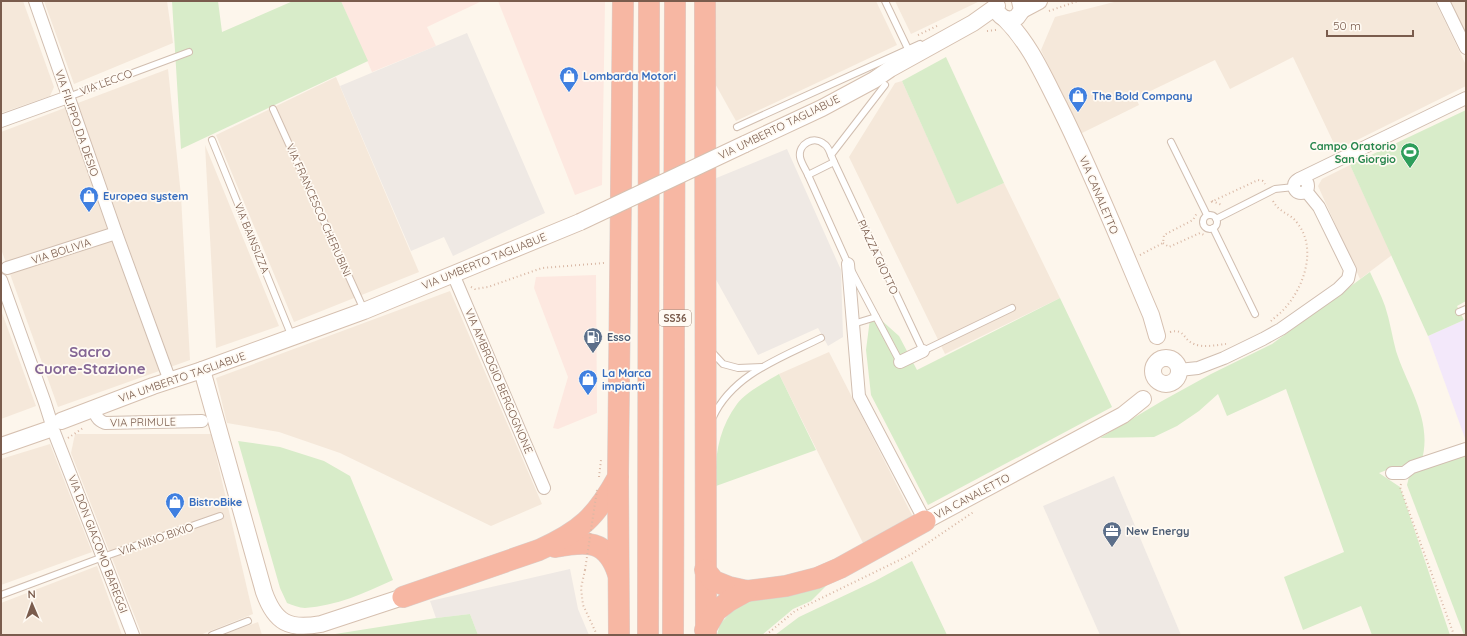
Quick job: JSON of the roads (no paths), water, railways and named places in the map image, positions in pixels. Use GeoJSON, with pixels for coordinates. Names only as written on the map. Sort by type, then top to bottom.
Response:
{"type":"FeatureCollection","features":[{"type":"Feature","properties":{"kind":"highway"},"geometry":{"type":"LineString","coordinates":[[619,635],[618,476],[623,1]]}},
{"type":"Feature","properties":{"kind":"highway","name":"SS36"},"geometry":{"type":"LineString","coordinates":[[648,635],[649,1]]}},
{"type":"Feature","properties":{"kind":"highway","name":"SS36"},"geometry":{"type":"LineString","coordinates":[[674,635],[675,1]]}},
{"type":"Feature","properties":{"kind":"highway"},"geometry":{"type":"LineString","coordinates":[[704,1],[706,632]]}},
{"type":"Feature","properties":{"kind":"highway"},"geometry":{"type":"LineString","coordinates":[[403,597],[539,550],[576,531],[594,515],[608,495],[618,476]]}},
{"type":"Feature","properties":{"kind":"highway"},"geometry":{"type":"LineString","coordinates":[[705,570],[714,581],[729,588],[747,590],[786,586],[817,578],[840,568],[925,521]]}},
{"type":"Feature","properties":{"kind":"highway"},"geometry":{"type":"LineString","coordinates":[[539,550],[584,543],[602,548],[610,555],[614,562],[619,580]]}},
{"type":"Feature","properties":{"kind":"highway"},"geometry":{"type":"LineString","coordinates":[[706,632],[716,611],[747,590]]}},
{"type":"Feature","properties":{"kind":"street","name":"VIA FILIPPO DA DESIO"},"geometry":{"type":"LineString","coordinates":[[35,1],[116,233],[170,381]]}},
{"type":"Feature","properties":{"kind":"street"},"geometry":{"type":"LineString","coordinates":[[1021,8],[1039,1]]}},
{"type":"Feature","properties":{"kind":"street"},"geometry":{"type":"LineString","coordinates":[[1443,1],[1466,48]]}},
{"type":"Feature","properties":{"kind":"street","name":"VIA UMBERTO TAGLIABUE"},"geometry":{"type":"LineString","coordinates":[[1,446],[56,426],[88,410],[364,311],[580,222],[810,114],[1000,8],[1014,19],[1021,8]]}},
{"type":"Feature","properties":{"kind":"street","name":"VIA CANALETTO"},"geometry":{"type":"LineString","coordinates":[[1000,8],[1034,56]]}},
{"type":"Feature","properties":{"kind":"street","name":"VIA CANALETTO"},"geometry":{"type":"LineString","coordinates":[[925,521],[1123,415],[1174,371],[1157,336],[1151,315],[1073,134],[1034,56],[1023,26],[1021,8]]}},
{"type":"Feature","properties":{"kind":"street","name":"VIA LECCO"},"geometry":{"type":"LineString","coordinates":[[1,121],[68,96]]}},
{"type":"Feature","properties":{"kind":"street"},"geometry":{"type":"LineString","coordinates":[[1174,371],[1164,358],[1160,360],[1154,368],[1154,374],[1159,381],[1166,383],[1174,371],[1198,368],[1263,340],[1306,312],[1338,289],[1348,279],[1350,270],[1319,207],[1306,191],[1302,193],[1298,192],[1296,183],[1466,98]]}},
{"type":"Feature","properties":{"kind":"street","name":"VIA BOLIVIA"},"geometry":{"type":"LineString","coordinates":[[4,267],[116,233]]}},
{"type":"Feature","properties":{"kind":"street"},"geometry":{"type":"LineString","coordinates":[[848,264],[859,396],[925,521]]}},
{"type":"Feature","properties":{"kind":"street"},"geometry":{"type":"LineString","coordinates":[[4,267],[2,282],[45,403],[56,426]]}},
{"type":"Feature","properties":{"kind":"street","name":"VIA AMBROGIO BERGOGNONE"},"geometry":{"type":"LineString","coordinates":[[453,274],[544,488]]}},
{"type":"Feature","properties":{"kind":"street","name":"VIA CANALETTO"},"geometry":{"type":"LineString","coordinates":[[1143,399],[1154,368],[1157,354],[1157,336]]}},
{"type":"Feature","properties":{"kind":"street"},"geometry":{"type":"LineString","coordinates":[[900,362],[923,351]]}},
{"type":"Feature","properties":{"kind":"street"},"geometry":{"type":"LineString","coordinates":[[202,370],[264,592],[273,613],[285,622],[310,626],[321,624],[403,597]]}},
{"type":"Feature","properties":{"kind":"street","name":"VIA PRIMULE"},"geometry":{"type":"LineString","coordinates":[[88,410],[96,416],[99,421],[105,423],[202,421]]}},
{"type":"Feature","properties":{"kind":"street","name":"VIA DON GIACOMO BAREGGI"},"geometry":{"type":"LineString","coordinates":[[56,426],[63,453],[133,635]]}},
{"type":"Feature","properties":{"kind":"street"},"geometry":{"type":"LineString","coordinates":[[1398,473],[1466,449]]}},
{"type":"Feature","properties":{"kind":"lane"},"geometry":{"type":"LineString","coordinates":[[885,1],[908,49]]}},
{"type":"Feature","properties":{"kind":"lane","name":"VIA UMBERTO TAGLIABUE"},"geometry":{"type":"LineString","coordinates":[[737,127],[875,78],[908,49],[972,23]]}},
{"type":"Feature","properties":{"kind":"lane","name":"VIA LECCO"},"geometry":{"type":"LineString","coordinates":[[68,96],[189,52]]}},
{"type":"Feature","properties":{"kind":"lane"},"geometry":{"type":"LineString","coordinates":[[831,155],[875,78]]}},
{"type":"Feature","properties":{"kind":"lane","name":"VIA FRANCESCO CHERUBINI"},"geometry":{"type":"LineString","coordinates":[[273,109],[364,311]]}},
{"type":"Feature","properties":{"kind":"lane","name":"VIA BAINSIZZA"},"geometry":{"type":"LineString","coordinates":[[212,140],[292,337]]}},
{"type":"Feature","properties":{"kind":"lane"},"geometry":{"type":"LineString","coordinates":[[808,175],[834,162],[826,145],[818,141],[810,141],[803,145],[800,152],[800,160],[848,264],[900,362]]}},
{"type":"Feature","properties":{"kind":"lane"},"geometry":{"type":"LineString","coordinates":[[1171,142],[1207,215]]}},
{"type":"Feature","properties":{"kind":"lane","name":"PIAZZA GIOTTO"},"geometry":{"type":"LineString","coordinates":[[834,162],[923,351]]}},
{"type":"Feature","properties":{"kind":"lane"},"geometry":{"type":"LineString","coordinates":[[1216,219],[1269,192],[1296,183]]}},
{"type":"Feature","properties":{"kind":"lane"},"geometry":{"type":"LineString","coordinates":[[1207,215],[1212,215],[1216,219]]}},
{"type":"Feature","properties":{"kind":"lane"},"geometry":{"type":"LineString","coordinates":[[1207,215],[1204,218],[1203,225],[1206,228],[1213,228]]}},
{"type":"Feature","properties":{"kind":"lane"},"geometry":{"type":"LineString","coordinates":[[1213,228],[1216,223],[1216,219]]}},
{"type":"Feature","properties":{"kind":"lane"},"geometry":{"type":"LineString","coordinates":[[1213,228],[1256,314]]}},
{"type":"Feature","properties":{"kind":"lane"},"geometry":{"type":"LineString","coordinates":[[923,351],[1012,308]]}},
{"type":"Feature","properties":{"kind":"lane"},"geometry":{"type":"LineString","coordinates":[[1459,312],[1466,309]]}},
{"type":"Feature","properties":{"kind":"lane"},"geometry":{"type":"LineString","coordinates":[[853,324],[876,317]]}},
{"type":"Feature","properties":{"kind":"lane"},"geometry":{"type":"LineString","coordinates":[[705,433],[716,410],[740,382],[763,366],[821,338]]}},
{"type":"Feature","properties":{"kind":"lane"},"geometry":{"type":"LineString","coordinates":[[704,341],[711,352],[723,364],[738,368],[763,366]]}},
{"type":"Feature","properties":{"kind":"lane","name":"VIA NINO BIXIO"},"geometry":{"type":"LineString","coordinates":[[1,594],[220,516]]}},
{"type":"Feature","properties":{"kind":"lane"},"geometry":{"type":"LineString","coordinates":[[212,635],[248,621]]}},
{"type":"Feature","properties":{"kind":"place","name":"Lombarda Motori"},"geometry":{"type":"Point","coordinates":[569,93]}},
{"type":"Feature","properties":{"kind":"place","name":"The Bold Company"},"geometry":{"type":"Point","coordinates":[1078,113]}},
{"type":"Feature","properties":{"kind":"place","name":"Campo Oratorio San Giorgio"},"geometry":{"type":"Point","coordinates":[1410,169]}},
{"type":"Feature","properties":{"kind":"place","name":"Europea system"},"geometry":{"type":"Point","coordinates":[89,213]}},
{"type":"Feature","properties":{"kind":"place","name":"Esso"},"geometry":{"type":"Point","coordinates":[593,354]}},
{"type":"Feature","properties":{"kind":"place","name":"La Marca impianti"},"geometry":{"type":"Point","coordinates":[588,396]}},
{"type":"Feature","properties":{"kind":"place","name":"BistroBike"},"geometry":{"type":"Point","coordinates":[175,519]}},
{"type":"Feature","properties":{"kind":"place","name":"New Energy"},"geometry":{"type":"Point","coordinates":[1112,548]}},
{"type":"Feature","properties":{"kind":"district","name":"Sacro Cuore-Stazione"},"geometry":{"type":"Point","coordinates":[90,360]}}]}
